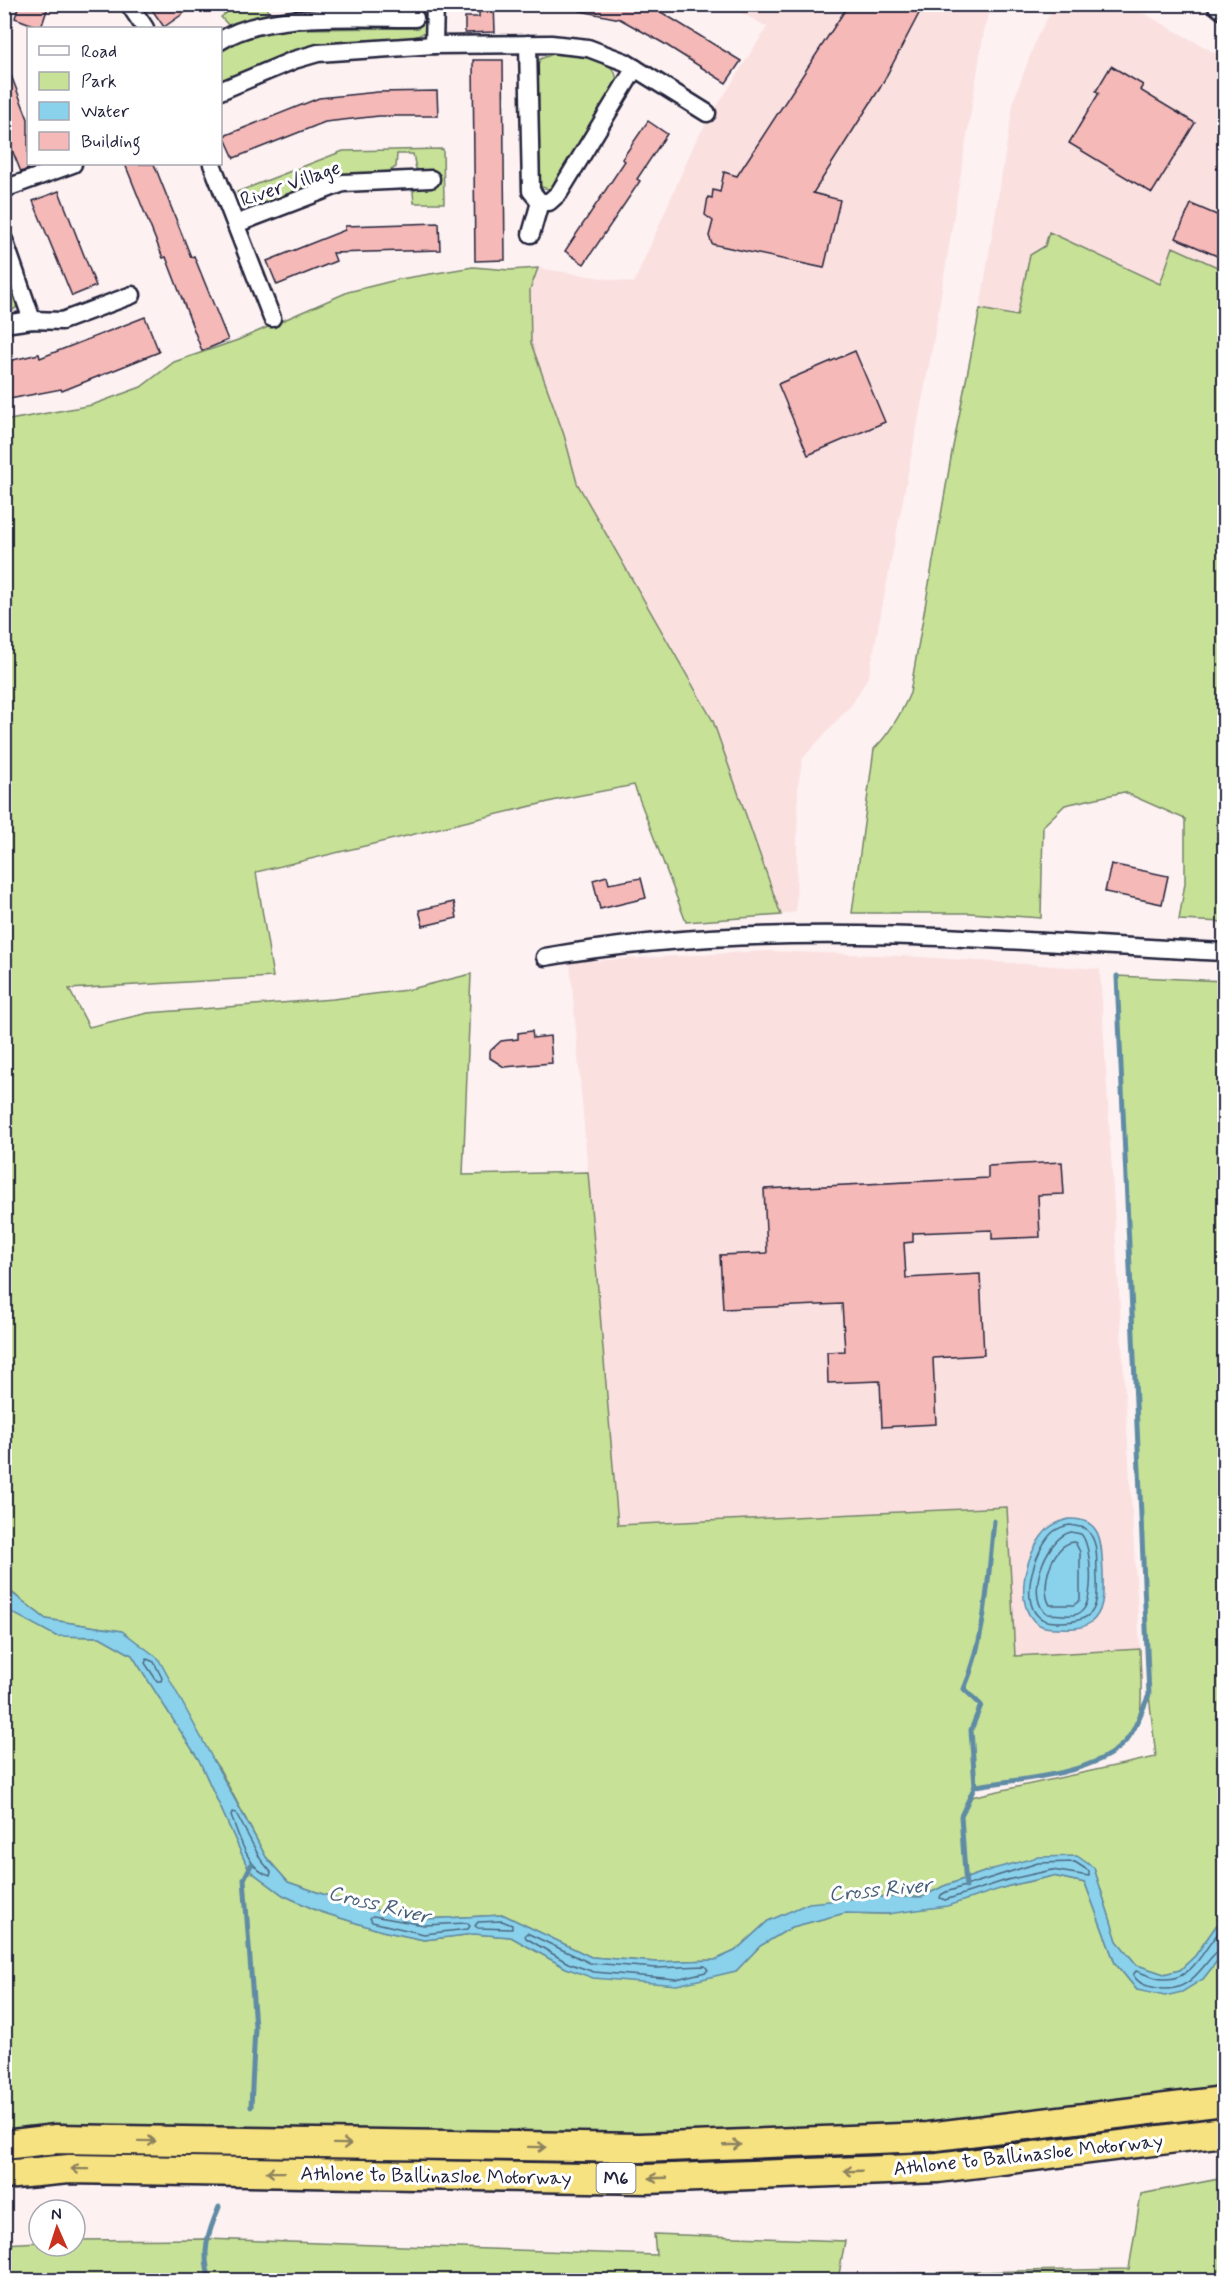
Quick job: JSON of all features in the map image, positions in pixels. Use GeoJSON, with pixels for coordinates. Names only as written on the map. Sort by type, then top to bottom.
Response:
{"type":"FeatureCollection","features":[{"type":"Feature","properties":{"kind":"highway","name":"Athlone to Ballinasloe Motorway"},"geometry":{"type":"LineString","coordinates":[[4,2145],[56,2139],[640,2148],[928,2137],[1224,2101]]}},
{"type":"Feature","properties":{"kind":"highway","name":"Athlone to Ballinasloe Motorway"},"geometry":{"type":"LineString","coordinates":[[4,2175],[69,2169],[647,2179],[938,2168],[1224,2132]]}},
{"type":"Feature","properties":{"kind":"main road"},"geometry":{"type":"LineString","coordinates":[[1219,4],[1224,8]]}},
{"type":"Feature","properties":{"kind":"street"},"geometry":{"type":"LineString","coordinates":[[129,4],[144,27]]}},
{"type":"Feature","properties":{"kind":"street"},"geometry":{"type":"LineString","coordinates":[[435,4],[435,45]]}},
{"type":"Feature","properties":{"kind":"street"},"geometry":{"type":"LineString","coordinates":[[222,40],[241,30],[270,24],[328,19],[415,18]]}},
{"type":"Feature","properties":{"kind":"street"},"geometry":{"type":"LineString","coordinates":[[528,44],[531,191],[540,202]]}},
{"type":"Feature","properties":{"kind":"street"},"geometry":{"type":"LineString","coordinates":[[222,90],[318,53],[435,45],[559,44],[588,48],[608,55],[635,68],[707,113]]}},
{"type":"Feature","properties":{"kind":"street"},"geometry":{"type":"LineString","coordinates":[[540,202],[549,202],[559,193],[635,68]]}},
{"type":"Feature","properties":{"kind":"street"},"geometry":{"type":"LineString","coordinates":[[4,189],[70,165]]}},
{"type":"Feature","properties":{"kind":"street","name":"River Village"},"geometry":{"type":"LineString","coordinates":[[212,165],[272,318]]}},
{"type":"Feature","properties":{"kind":"street","name":"River Village"},"geometry":{"type":"LineString","coordinates":[[236,224],[343,183],[431,179]]}},
{"type":"Feature","properties":{"kind":"street"},"geometry":{"type":"LineString","coordinates":[[531,234],[540,202]]}},
{"type":"Feature","properties":{"kind":"street"},"geometry":{"type":"LineString","coordinates":[[4,240],[32,320]]}},
{"type":"Feature","properties":{"kind":"street"},"geometry":{"type":"LineString","coordinates":[[4,324],[32,320],[62,321],[132,295]]}},
{"type":"Feature","properties":{"kind":"street"},"geometry":{"type":"LineString","coordinates":[[544,957],[604,946],[742,936],[816,934],[1010,940],[1224,952]]}},
{"type":"Feature","properties":{"kind":"shaded area"},"geometry":{"type":"Polygon","coordinates":[[[728,5],[992,5],[984,31],[933,344],[869,675],[853,703],[803,758],[798,784],[796,912],[781,915],[713,721],[577,483],[564,435],[531,343],[530,290],[538,268],[634,283],[696,140],[767,27],[728,5]]]}},
{"type":"Feature","properties":{"kind":"shaded area"},"geometry":{"type":"Polygon","coordinates":[[[1055,5],[1129,5],[1224,58],[1224,270],[1174,248],[1160,284],[1049,232],[1045,246],[1030,255],[1017,317],[980,309],[1014,99],[1037,37],[1055,5]]]}},
{"type":"Feature","properties":{"kind":"shaded area"},"geometry":{"type":"Polygon","coordinates":[[[766,951],[904,956],[1100,969],[1140,1649],[1015,1657],[1006,1507],[618,1525],[570,962],[766,951]]]}},
{"type":"Feature","properties":{"kind":"green space"},"geometry":{"type":"Polygon","coordinates":[[[249,5],[268,5],[268,13],[229,26],[221,17],[229,11],[249,5]]]}},
{"type":"Feature","properties":{"kind":"green space"},"geometry":{"type":"Polygon","coordinates":[[[403,5],[426,5],[425,32],[409,38],[355,40],[299,49],[222,81],[222,51],[250,35],[285,29],[418,28],[418,11],[406,9],[403,5]]]}},
{"type":"Feature","properties":{"kind":"green space"},"geometry":{"type":"Polygon","coordinates":[[[553,54],[601,62],[610,66],[615,72],[616,80],[610,94],[553,189],[548,189],[539,186],[537,171],[536,70],[540,59],[553,54]]]}},
{"type":"Feature","properties":{"kind":"green space"},"geometry":{"type":"Polygon","coordinates":[[[443,149],[444,203],[414,203],[413,192],[416,189],[434,187],[432,173],[416,169],[413,154],[397,154],[396,167],[385,174],[346,174],[252,208],[243,207],[237,192],[343,151],[443,149]]]}},
{"type":"Feature","properties":{"kind":"green space"},"geometry":{"type":"Polygon","coordinates":[[[1049,232],[1160,284],[1173,247],[1224,270],[1224,922],[1179,920],[1185,883],[1185,819],[1124,792],[1065,805],[1043,826],[1041,918],[970,913],[852,913],[874,749],[895,722],[910,693],[952,452],[980,309],[1017,316],[1030,255],[1045,246],[1049,232]]]}},
{"type":"Feature","properties":{"kind":"green space"},"geometry":{"type":"Polygon","coordinates":[[[4,264],[18,301],[16,308],[5,315],[4,264]]]}},
{"type":"Feature","properties":{"kind":"green space"},"geometry":{"type":"Polygon","coordinates":[[[473,267],[509,270],[538,268],[530,290],[531,343],[564,435],[577,483],[713,721],[781,915],[686,922],[634,785],[561,799],[256,872],[273,977],[69,989],[89,1027],[148,1013],[333,999],[407,990],[471,974],[463,1175],[588,1172],[618,1525],[1007,1507],[1015,1656],[1140,1649],[1140,1714],[1132,1734],[1116,1749],[1095,1761],[1071,1770],[976,1786],[971,1797],[1156,1757],[1149,1695],[1117,976],[1224,981],[1224,1919],[1216,1926],[1195,1956],[1180,1970],[1164,1974],[1137,1965],[1117,1941],[1094,1868],[993,1869],[944,1886],[922,1897],[870,1897],[768,1921],[735,1951],[715,1960],[656,1962],[591,1957],[504,1915],[425,1919],[363,1908],[288,1882],[266,1857],[220,1770],[121,1631],[46,1619],[5,1587],[4,421],[92,405],[141,387],[174,362],[238,340],[348,292],[400,279],[473,267]]]}},
{"type":"Feature","properties":{"kind":"green space"},"geometry":{"type":"Polygon","coordinates":[[[5,1608],[56,1636],[100,1637],[132,1655],[199,1760],[249,1870],[283,1895],[318,1911],[382,1931],[424,1940],[474,1934],[511,1937],[566,1968],[736,1971],[760,1946],[792,1927],[845,1913],[887,1914],[1053,1876],[1085,1883],[1115,1963],[1137,1990],[1203,1979],[1224,1952],[1224,2088],[954,2122],[712,2134],[510,2134],[202,2126],[77,2128],[5,2132],[5,1608]]]}},
{"type":"Feature","properties":{"kind":"green space"},"geometry":{"type":"Polygon","coordinates":[[[1224,2178],[1224,2280],[873,2280],[875,2274],[1129,2269],[1141,2194],[1224,2178]]]}},
{"type":"Feature","properties":{"kind":"green space"},"geometry":{"type":"Polygon","coordinates":[[[654,2234],[845,2241],[838,2280],[5,2280],[5,2244],[27,2243],[27,2258],[87,2258],[87,2240],[206,2239],[656,2255],[654,2234]]]}},
{"type":"Feature","properties":{"kind":"water"},"geometry":{"type":"Polygon","coordinates":[[[1069,1519],[1089,1523],[1098,1535],[1103,1572],[1101,1606],[1095,1618],[1082,1627],[1045,1627],[1036,1623],[1027,1610],[1024,1599],[1026,1572],[1029,1559],[1041,1536],[1049,1528],[1069,1519]]]}},
{"type":"Feature","properties":{"kind":"water"},"geometry":{"type":"Polygon","coordinates":[[[4,1587],[46,1619],[122,1631],[158,1658],[266,1857],[288,1882],[363,1908],[425,1919],[504,1915],[591,1957],[656,1962],[715,1960],[735,1951],[768,1921],[809,1903],[870,1897],[922,1897],[944,1886],[993,1869],[1038,1857],[1077,1856],[1094,1868],[1117,1941],[1137,1965],[1164,1974],[1180,1970],[1195,1956],[1216,1926],[1224,1919],[1224,1952],[1203,1979],[1182,1992],[1165,1996],[1137,1990],[1115,1963],[1085,1883],[1053,1876],[1009,1886],[947,1906],[887,1914],[845,1913],[792,1927],[760,1946],[736,1971],[677,1985],[593,1978],[566,1968],[511,1937],[474,1934],[424,1940],[382,1931],[318,1911],[283,1895],[249,1870],[199,1760],[132,1655],[100,1637],[56,1636],[7,1610],[4,1587]]]}},
{"type":"Feature","properties":{"kind":"building"},"geometry":{"type":"Polygon","coordinates":[[[19,4],[49,4],[41,27],[15,18],[19,4]]]}},
{"type":"Feature","properties":{"kind":"building"},"geometry":{"type":"Polygon","coordinates":[[[148,4],[197,4],[164,27],[148,4]]]}},
{"type":"Feature","properties":{"kind":"building"},"geometry":{"type":"Polygon","coordinates":[[[479,4],[494,4],[495,32],[465,33],[465,17],[479,17],[479,4]]]}},
{"type":"Feature","properties":{"kind":"building"},"geometry":{"type":"Polygon","coordinates":[[[581,4],[648,4],[741,61],[726,83],[620,19],[580,11],[581,4]]]}},
{"type":"Feature","properties":{"kind":"building"},"geometry":{"type":"Polygon","coordinates":[[[849,4],[924,4],[880,88],[813,193],[840,200],[824,268],[712,244],[709,236],[713,221],[705,215],[708,197],[712,198],[713,190],[720,192],[724,172],[737,176],[849,4]]]}},
{"type":"Feature","properties":{"kind":"building"},"geometry":{"type":"Polygon","coordinates":[[[5,60],[27,116],[28,169],[21,172],[4,130],[5,60]]]}},
{"type":"Feature","properties":{"kind":"building"},"geometry":{"type":"Polygon","coordinates":[[[473,60],[503,60],[505,260],[475,261],[473,60]]]}},
{"type":"Feature","properties":{"kind":"building"},"geometry":{"type":"Polygon","coordinates":[[[1111,66],[1143,85],[1140,90],[1195,123],[1152,193],[1069,143],[1099,93],[1096,91],[1111,66]]]}},
{"type":"Feature","properties":{"kind":"building"},"geometry":{"type":"Polygon","coordinates":[[[437,91],[438,116],[379,116],[325,122],[234,158],[224,136],[319,98],[378,92],[437,91]]]}},
{"type":"Feature","properties":{"kind":"building"},"geometry":{"type":"Polygon","coordinates":[[[648,121],[667,134],[637,179],[640,181],[584,264],[565,251],[625,161],[622,159],[648,121]]]}},
{"type":"Feature","properties":{"kind":"building"},"geometry":{"type":"Polygon","coordinates":[[[125,165],[154,165],[191,257],[194,256],[228,340],[202,351],[166,257],[163,258],[125,165]]]}},
{"type":"Feature","properties":{"kind":"building"},"geometry":{"type":"Polygon","coordinates":[[[59,191],[96,286],[72,296],[33,201],[59,191]]]}},
{"type":"Feature","properties":{"kind":"building"},"geometry":{"type":"Polygon","coordinates":[[[1191,204],[1224,218],[1224,259],[1176,238],[1191,204]]]}},
{"type":"Feature","properties":{"kind":"building"},"geometry":{"type":"Polygon","coordinates":[[[439,223],[440,250],[333,253],[336,261],[277,285],[267,261],[345,230],[345,226],[439,223]]]}},
{"type":"Feature","properties":{"kind":"building"},"geometry":{"type":"Polygon","coordinates":[[[145,317],[159,352],[62,391],[61,389],[4,400],[4,362],[39,354],[40,358],[145,317]]]}},
{"type":"Feature","properties":{"kind":"building"},"geometry":{"type":"Polygon","coordinates":[[[855,351],[885,422],[808,455],[778,384],[855,351]]]}},
{"type":"Feature","properties":{"kind":"building"},"geometry":{"type":"Polygon","coordinates":[[[1111,864],[1168,876],[1162,904],[1105,892],[1111,864]]]}},
{"type":"Feature","properties":{"kind":"building"},"geometry":{"type":"Polygon","coordinates":[[[607,876],[609,884],[641,878],[646,898],[600,909],[593,880],[607,876]]]}},
{"type":"Feature","properties":{"kind":"building"},"geometry":{"type":"Polygon","coordinates":[[[454,902],[457,918],[423,926],[419,910],[454,902]]]}},
{"type":"Feature","properties":{"kind":"building"},"geometry":{"type":"Polygon","coordinates":[[[532,1031],[533,1038],[550,1036],[552,1063],[504,1067],[490,1058],[490,1051],[501,1041],[518,1039],[518,1033],[532,1031]]]}},
{"type":"Feature","properties":{"kind":"building"},"geometry":{"type":"Polygon","coordinates":[[[1062,1162],[1064,1194],[1038,1195],[1040,1237],[992,1239],[992,1230],[913,1233],[913,1242],[904,1243],[906,1278],[980,1274],[984,1355],[933,1358],[936,1424],[882,1427],[880,1381],[828,1383],[827,1352],[845,1351],[842,1304],[723,1309],[720,1255],[767,1253],[764,1189],[988,1178],[988,1166],[1062,1162]]]}},
{"type":"Feature","properties":{"kind":"waterway"},"geometry":{"type":"LineString","coordinates":[[966,1887],[961,1816],[975,1786],[1060,1773],[1102,1758],[1119,1748],[1131,1734],[1149,1695],[1117,976]]}},
{"type":"Feature","properties":{"kind":"waterway"},"geometry":{"type":"LineString","coordinates":[[975,1786],[971,1730],[981,1705],[964,1689],[982,1628],[994,1521]]}},
{"type":"Feature","properties":{"kind":"waterway"},"geometry":{"type":"LineString","coordinates":[[251,1865],[244,1879],[255,2027],[251,2107]]}},
{"type":"Feature","properties":{"kind":"waterway"},"geometry":{"type":"LineString","coordinates":[[210,2280],[206,2251],[219,2207]]}},
{"type":"Feature","properties":{"kind":"water label","name":"Cross River"},"geometry":{"type":"Point","coordinates":[880,1889]}},
{"type":"Feature","properties":{"kind":"water label","name":"Cross River"},"geometry":{"type":"Point","coordinates":[379,1904]}}]}
